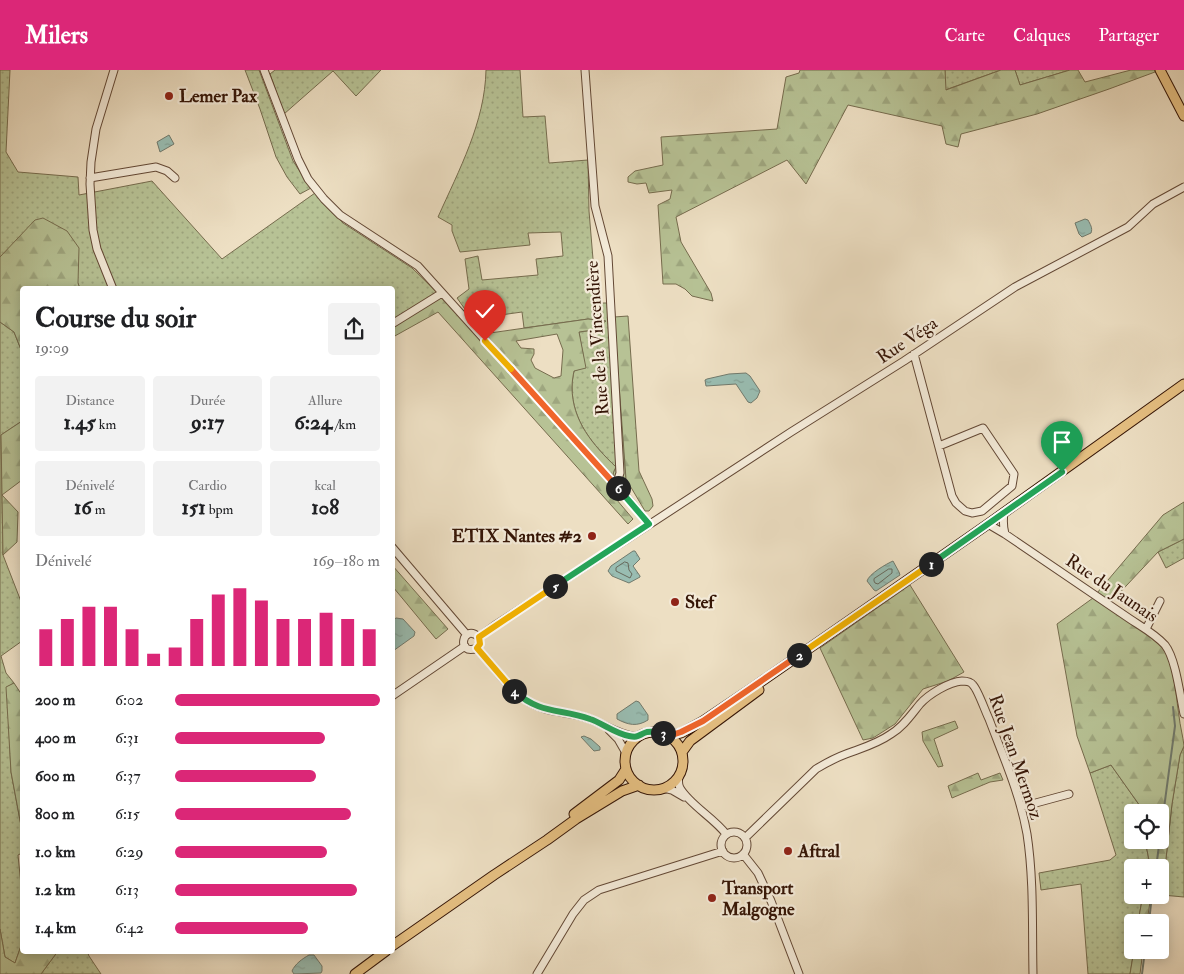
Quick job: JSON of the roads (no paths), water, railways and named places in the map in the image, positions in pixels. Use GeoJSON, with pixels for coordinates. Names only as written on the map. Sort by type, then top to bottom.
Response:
{"type":"FeatureCollection","features":[{"type":"Feature","properties":{"kind":"main road"},"geometry":{"type":"LineString","coordinates":[[1160,70],[1184,116]]}},
{"type":"Feature","properties":{"kind":"main road"},"geometry":{"type":"LineString","coordinates":[[669,736],[703,721],[988,524],[1184,384]]}},
{"type":"Feature","properties":{"kind":"main road"},"geometry":{"type":"LineString","coordinates":[[682,752],[690,741],[807,655],[844,624]]}},
{"type":"Feature","properties":{"kind":"main road"},"geometry":{"type":"LineString","coordinates":[[647,732],[662,733],[669,736],[678,744],[684,760],[679,776],[673,783],[663,788],[651,789],[639,785],[631,778],[626,769],[626,753],[633,741],[647,732]]}},
{"type":"Feature","properties":{"kind":"main road"},"geometry":{"type":"LineString","coordinates":[[494,875],[619,780],[626,769]]}},
{"type":"Feature","properties":{"kind":"main road"},"geometry":{"type":"LineString","coordinates":[[395,944],[600,804],[628,788],[639,785]]}},
{"type":"Feature","properties":{"kind":"main road"},"geometry":{"type":"LineString","coordinates":[[355,974],[382,954]]}},
{"type":"Feature","properties":{"kind":"main road"},"geometry":{"type":"LineString","coordinates":[[349,974],[371,962]]}},
{"type":"Feature","properties":{"kind":"street"},"geometry":{"type":"LineString","coordinates":[[112,286],[93,230],[90,205],[90,178],[96,129],[114,70]]}},
{"type":"Feature","properties":{"kind":"street"},"geometry":{"type":"LineString","coordinates":[[264,70],[308,180],[340,215],[418,266],[614,483],[647,526]]}},
{"type":"Feature","properties":{"kind":"street","name":"Rue de la Vincendière"},"geometry":{"type":"LineString","coordinates":[[585,70],[595,206],[608,256],[620,473],[614,483]]}},
{"type":"Feature","properties":{"kind":"street"},"geometry":{"type":"LineString","coordinates":[[90,178],[156,167],[166,171],[175,178]]}},
{"type":"Feature","properties":{"kind":"street","name":"Rue Véga"},"geometry":{"type":"LineString","coordinates":[[479,637],[1015,287],[1128,227],[1153,204],[1184,187]]}},
{"type":"Feature","properties":{"kind":"street"},"geometry":{"type":"LineString","coordinates":[[395,322],[442,293]]}},
{"type":"Feature","properties":{"kind":"street"},"geometry":{"type":"LineString","coordinates":[[914,354],[952,496],[956,504],[965,511],[972,513],[982,511],[1012,486],[1014,474],[984,428],[939,446]]}},
{"type":"Feature","properties":{"kind":"street"},"geometry":{"type":"LineString","coordinates":[[1004,512],[1004,529],[1006,534]]}},
{"type":"Feature","properties":{"kind":"street","name":"Rue du Jaunais"},"geometry":{"type":"LineString","coordinates":[[988,524],[1006,534],[1146,629],[1165,646],[1169,652],[1176,675],[1184,711]]}},
{"type":"Feature","properties":{"kind":"street"},"geometry":{"type":"LineString","coordinates":[[395,551],[467,635]]}},
{"type":"Feature","properties":{"kind":"street"},"geometry":{"type":"LineString","coordinates":[[1146,629],[1160,602]]}},
{"type":"Feature","properties":{"kind":"street"},"geometry":{"type":"LineString","coordinates":[[472,633],[479,637],[480,644],[477,648],[469,650],[465,646],[464,639],[467,635],[472,633]]}},
{"type":"Feature","properties":{"kind":"street"},"geometry":{"type":"LineString","coordinates":[[395,694],[465,646]]}},
{"type":"Feature","properties":{"kind":"street"},"geometry":{"type":"LineString","coordinates":[[477,648],[512,689],[524,700],[546,709],[581,716],[624,735],[637,737]]}},
{"type":"Feature","properties":{"kind":"street","name":"Rue Jean Mermoz"},"geometry":{"type":"LineString","coordinates":[[745,838],[816,769],[829,761],[875,744],[893,734],[922,703],[947,685],[963,681],[969,682],[974,685],[983,705],[1007,768],[1027,834],[1031,880],[1033,974]]}},
{"type":"Feature","properties":{"kind":"street"},"geometry":{"type":"LineString","coordinates":[[604,725],[618,739],[626,753]]}},
{"type":"Feature","properties":{"kind":"street"},"geometry":{"type":"LineString","coordinates":[[679,776],[680,789],[720,826],[726,834]]}},
{"type":"Feature","properties":{"kind":"street"},"geometry":{"type":"LineString","coordinates":[[663,788],[677,792],[692,802]]}},
{"type":"Feature","properties":{"kind":"street"},"geometry":{"type":"LineString","coordinates":[[1020,807],[1069,794]]}},
{"type":"Feature","properties":{"kind":"street"},"geometry":{"type":"LineString","coordinates":[[736,832],[745,838],[747,844],[745,851],[739,856],[728,856],[723,851],[721,844],[726,834],[736,832]]}},
{"type":"Feature","properties":{"kind":"street"},"geometry":{"type":"LineString","coordinates":[[537,974],[572,914],[584,900],[599,890],[723,851]]}},
{"type":"Feature","properties":{"kind":"street"},"geometry":{"type":"LineString","coordinates":[[742,854],[758,873],[771,901],[799,974]]}},
{"type":"Feature","properties":{"kind":"water"},"geometry":{"type":"Polygon","coordinates":[[[169,135],[174,144],[160,152],[157,142],[169,135]]]}},
{"type":"Feature","properties":{"kind":"water"},"geometry":{"type":"Polygon","coordinates":[[[1085,219],[1088,220],[1092,231],[1082,237],[1075,223],[1085,219]]]}},
{"type":"Feature","properties":{"kind":"water"},"geometry":{"type":"Polygon","coordinates":[[[746,373],[760,391],[757,398],[751,403],[748,402],[736,384],[706,386],[705,380],[707,379],[729,374],[746,373]]]}},
{"type":"Feature","properties":{"kind":"water"},"geometry":{"type":"Polygon","coordinates":[[[635,551],[640,559],[633,566],[640,577],[629,583],[612,576],[608,571],[611,566],[635,551]]]}},
{"type":"Feature","properties":{"kind":"water"},"geometry":{"type":"Polygon","coordinates":[[[893,561],[900,575],[876,591],[874,590],[867,581],[868,578],[893,561]]]}},
{"type":"Feature","properties":{"kind":"water"},"geometry":{"type":"Polygon","coordinates":[[[395,619],[403,619],[415,632],[414,636],[395,650],[395,619]]]}},
{"type":"Feature","properties":{"kind":"water"},"geometry":{"type":"Polygon","coordinates":[[[636,701],[639,702],[648,715],[648,720],[640,724],[632,724],[617,719],[617,714],[636,701]]]}},
{"type":"Feature","properties":{"kind":"water"},"geometry":{"type":"Polygon","coordinates":[[[584,736],[591,739],[600,747],[600,750],[594,751],[581,737],[584,736]]]}},
{"type":"Feature","properties":{"kind":"water"},"geometry":{"type":"Polygon","coordinates":[[[309,955],[314,955],[322,966],[321,973],[294,974],[292,971],[295,966],[309,955]]]}},
{"type":"Feature","properties":{"kind":"waterway"},"geometry":{"type":"LineString","coordinates":[[1157,859],[1175,726],[1173,707]]}},
{"type":"Feature","properties":{"kind":"waterway"},"geometry":{"type":"LineString","coordinates":[[1150,914],[1151,904]]}},
{"type":"Feature","properties":{"kind":"waterway"},"geometry":{"type":"LineString","coordinates":[[1142,974],[1144,959]]}},
{"type":"Feature","properties":{"kind":"place","name":"Lemer Pax"},"geometry":{"type":"Point","coordinates":[169,96]}},
{"type":"Feature","properties":{"kind":"place","name":"ETIX Nantes #2"},"geometry":{"type":"Point","coordinates":[592,536]}},
{"type":"Feature","properties":{"kind":"place","name":"Stef"},"geometry":{"type":"Point","coordinates":[675,602]}},
{"type":"Feature","properties":{"kind":"place","name":"Aftral"},"geometry":{"type":"Point","coordinates":[788,851]}},
{"type":"Feature","properties":{"kind":"place","name":"Transport Malgogne"},"geometry":{"type":"Point","coordinates":[712,898]}}]}
